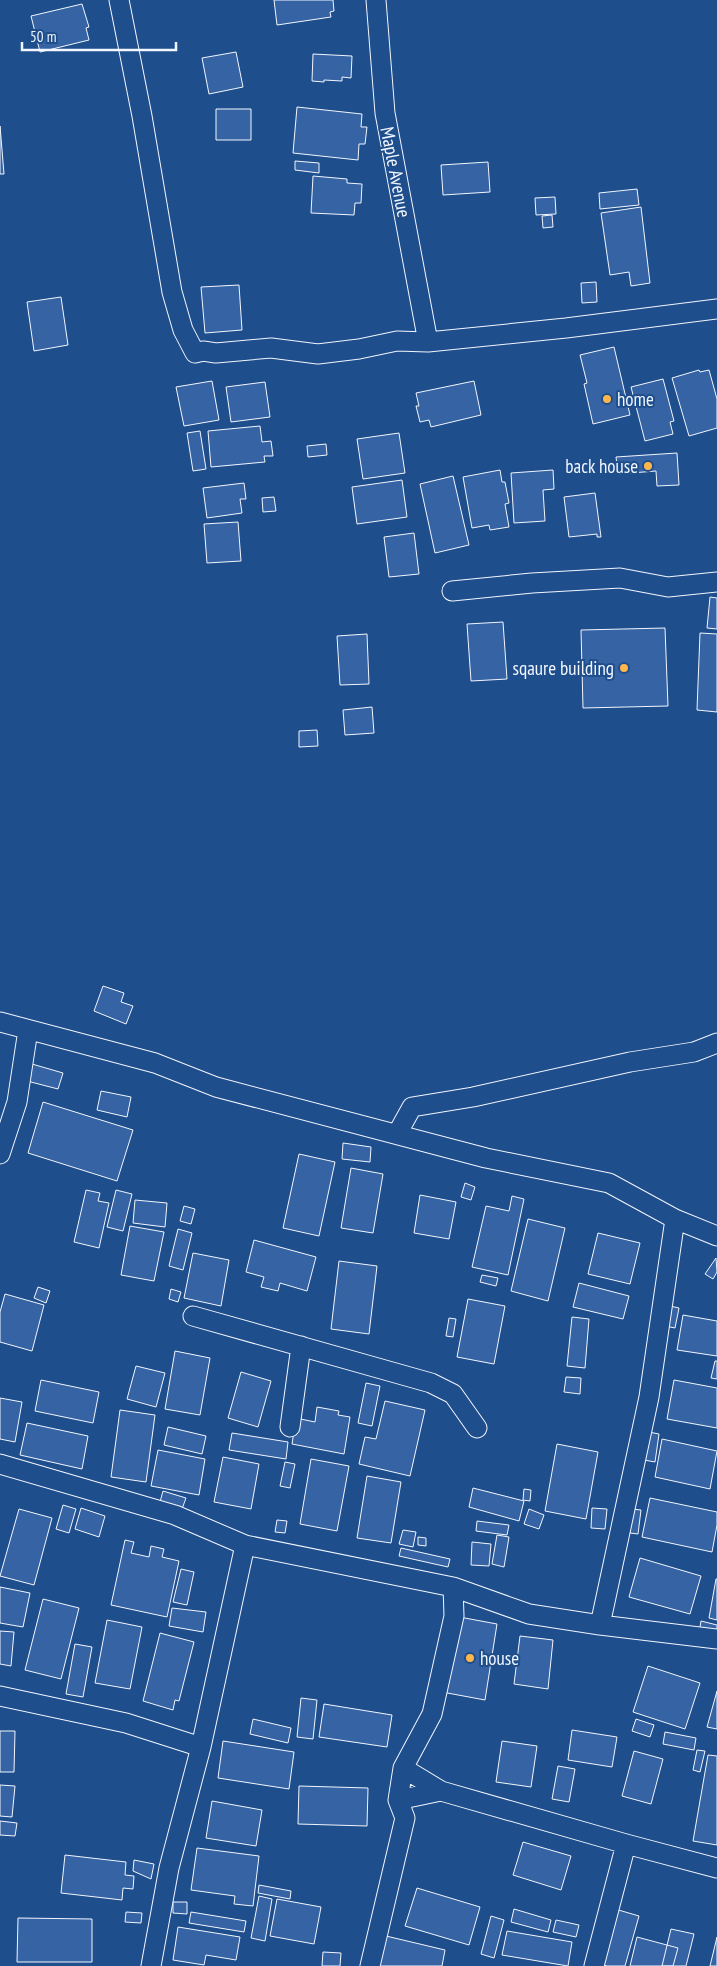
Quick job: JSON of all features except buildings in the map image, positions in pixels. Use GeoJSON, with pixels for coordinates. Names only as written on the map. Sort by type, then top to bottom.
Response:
{"type":"FeatureCollection","features":[{"type":"Feature","properties":{"kind":"street"},"geometry":{"type":"LineString","coordinates":[[119,0],[142,116],[172,292],[183,330],[194,353],[271,348],[318,354],[359,350],[397,341],[428,342],[566,328],[633,318],[717,309]]}},
{"type":"Feature","properties":{"kind":"street","name":"Maple Avenue"},"geometry":{"type":"LineString","coordinates":[[376,0],[385,113],[428,342]]}},
{"type":"Feature","properties":{"kind":"street"},"geometry":{"type":"LineString","coordinates":[[452,591],[532,583],[620,578],[668,586],[717,582]]}},
{"type":"Feature","properties":{"kind":"street"},"geometry":{"type":"LineString","coordinates":[[0,1022],[155,1063],[216,1087],[486,1158],[609,1183],[675,1219],[717,1236]]}},
{"type":"Feature","properties":{"kind":"street"},"geometry":{"type":"LineString","coordinates":[[0,1154],[17,1102],[28,1030]]}},
{"type":"Feature","properties":{"kind":"street"},"geometry":{"type":"LineString","coordinates":[[397,1134],[412,1107],[473,1097],[630,1062],[694,1052],[717,1043]]}},
{"type":"Feature","properties":{"kind":"street"},"geometry":{"type":"LineString","coordinates":[[600,1625],[649,1396],[675,1219]]}},
{"type":"Feature","properties":{"kind":"street"},"geometry":{"type":"LineString","coordinates":[[193,1316],[431,1383],[453,1394],[477,1428]]}},
{"type":"Feature","properties":{"kind":"street"},"geometry":{"type":"LineString","coordinates":[[290,1426],[301,1346]]}},
{"type":"Feature","properties":{"kind":"street"},"geometry":{"type":"LineString","coordinates":[[0,1464],[175,1516],[245,1544],[453,1587],[529,1614],[600,1625],[717,1639]]}},
{"type":"Feature","properties":{"kind":"street"},"geometry":{"type":"LineString","coordinates":[[151,1966],[169,1868],[201,1747],[245,1544]]}},
{"type":"Feature","properties":{"kind":"street"},"geometry":{"type":"LineString","coordinates":[[370,1966],[387,1902],[405,1818],[398,1800],[403,1768],[432,1714],[454,1616],[453,1587]]}},
{"type":"Feature","properties":{"kind":"street"},"geometry":{"type":"LineString","coordinates":[[0,1696],[126,1723],[201,1747]]}},
{"type":"Feature","properties":{"kind":"street"},"geometry":{"type":"LineString","coordinates":[[403,1768],[441,1791],[717,1868]]}},
{"type":"Feature","properties":{"kind":"street"},"geometry":{"type":"LineString","coordinates":[[398,1800],[441,1791]]}},
{"type":"Feature","properties":{"kind":"street"},"geometry":{"type":"LineString","coordinates":[[594,1966],[626,1844]]}},
{"type":"Feature","properties":{"kind":"place","name":"home"},"geometry":{"type":"Point","coordinates":[607,399]}},
{"type":"Feature","properties":{"kind":"place","name":"back house"},"geometry":{"type":"Point","coordinates":[648,466]}},
{"type":"Feature","properties":{"kind":"place","name":"sqaure building"},"geometry":{"type":"Point","coordinates":[624,668]}},
{"type":"Feature","properties":{"kind":"place","name":"house"},"geometry":{"type":"Point","coordinates":[470,1658]}}]}
